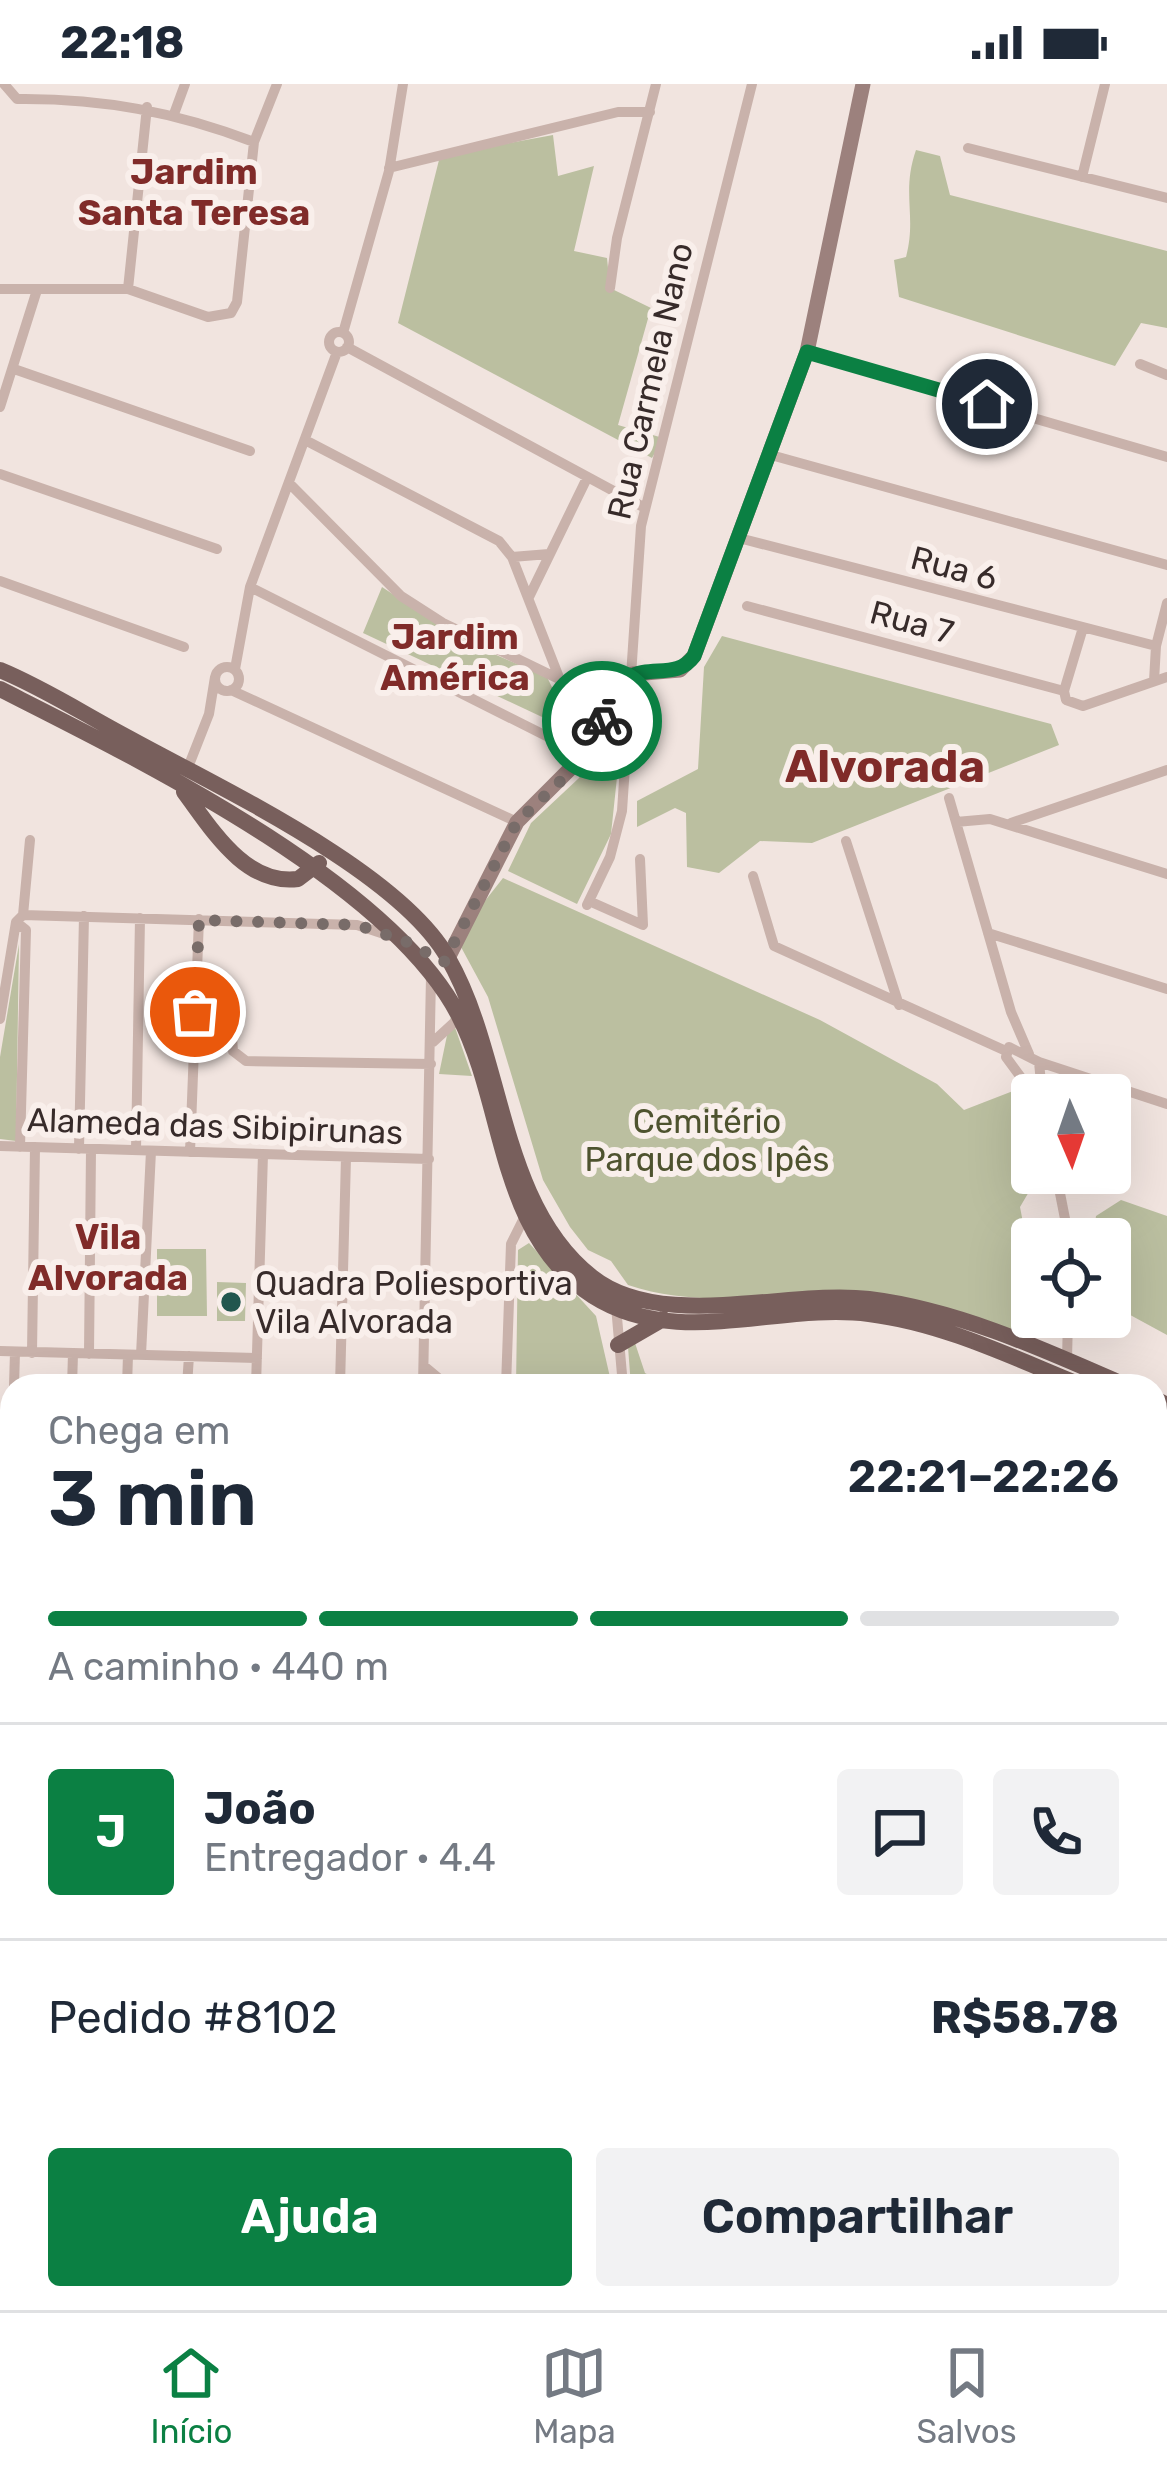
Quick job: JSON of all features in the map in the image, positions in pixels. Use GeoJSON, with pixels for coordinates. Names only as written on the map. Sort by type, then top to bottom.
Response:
{"type":"FeatureCollection","features":[{"type":"Feature","properties":{"kind":"main road"},"geometry":{"type":"LineString","coordinates":[[0,670],[184,777],[379,916],[408,944],[460,1017],[524,1218],[569,1276],[665,1318],[720,1322],[866,1313],[947,1332],[1053,1374]]}},
{"type":"Feature","properties":{"kind":"main road"},"geometry":{"type":"LineString","coordinates":[[0,688],[327,851],[397,898],[448,958],[476,1022],[530,1192],[550,1232],[617,1300],[682,1305],[868,1298],[964,1321],[1099,1374]]}},
{"type":"Feature","properties":{"kind":"main road"},"geometry":{"type":"LineString","coordinates":[[184,777],[226,846],[255,868],[284,880],[315,869],[327,851]]}},
{"type":"Feature","properties":{"kind":"main road"},"geometry":{"type":"LineString","coordinates":[[379,916],[397,898]]}},
{"type":"Feature","properties":{"kind":"main road"},"geometry":{"type":"LineString","coordinates":[[408,944],[440,963],[448,958]]}},
{"type":"Feature","properties":{"kind":"main road"},"geometry":{"type":"LineString","coordinates":[[524,1218],[550,1232]]}},
{"type":"Feature","properties":{"kind":"main road"},"geometry":{"type":"LineString","coordinates":[[617,1346],[665,1318]]}},
{"type":"Feature","properties":{"kind":"main road"},"geometry":{"type":"LineString","coordinates":[[1048,1372],[1064,1370],[1067,1360]]}},
{"type":"Feature","properties":{"kind":"street"},"geometry":{"type":"LineString","coordinates":[[86,98],[91,84]]}},
{"type":"Feature","properties":{"kind":"street"},"geometry":{"type":"LineString","coordinates":[[174,114],[184,84]]}},
{"type":"Feature","properties":{"kind":"street"},"geometry":{"type":"LineString","coordinates":[[0,289],[128,289],[208,317],[231,313],[237,302],[254,142],[277,84]]}},
{"type":"Feature","properties":{"kind":"street"},"geometry":{"type":"LineString","coordinates":[[208,714],[229,690],[237,672],[237,639],[250,586],[342,349],[389,168],[403,84]]}},
{"type":"Feature","properties":{"kind":"street"},"geometry":{"type":"LineString","coordinates":[[610,288],[617,238],[656,84]]}},
{"type":"Feature","properties":{"kind":"street","name":"Rua Carmela Nano"},"geometry":{"type":"LineString","coordinates":[[640,859],[643,925],[588,903],[618,836],[645,508],[752,84]]}},
{"type":"Feature","properties":{"kind":"street"},"geometry":{"type":"LineString","coordinates":[[448,958],[517,822],[586,752],[620,685],[633,674],[688,665],[807,352],[863,84]]}},
{"type":"Feature","properties":{"kind":"street"},"geometry":{"type":"LineString","coordinates":[[1082,177],[1106,84]]}},
{"type":"Feature","properties":{"kind":"street"},"geometry":{"type":"LineString","coordinates":[[2,89],[17,99],[86,98],[147,107],[254,142]]}},
{"type":"Feature","properties":{"kind":"street"},"geometry":{"type":"LineString","coordinates":[[128,289],[147,107]]}},
{"type":"Feature","properties":{"kind":"street"},"geometry":{"type":"LineString","coordinates":[[389,168],[618,112],[650,112]]}},
{"type":"Feature","properties":{"kind":"street"},"geometry":{"type":"LineString","coordinates":[[968,148],[1167,198]]}},
{"type":"Feature","properties":{"kind":"street"},"geometry":{"type":"LineString","coordinates":[[0,407],[37,290]]}},
{"type":"Feature","properties":{"kind":"street"},"geometry":{"type":"LineString","coordinates":[[342,349],[645,508]]}},
{"type":"Feature","properties":{"kind":"street"},"geometry":{"type":"LineString","coordinates":[[807,352],[1167,457]]}},
{"type":"Feature","properties":{"kind":"street"},"geometry":{"type":"LineString","coordinates":[[1140,364],[1167,375]]}},
{"type":"Feature","properties":{"kind":"street"},"geometry":{"type":"LineString","coordinates":[[14,369],[250,451]]}},
{"type":"Feature","properties":{"kind":"street"},"geometry":{"type":"LineString","coordinates":[[305,440],[468,520],[512,557],[586,752]]}},
{"type":"Feature","properties":{"kind":"street"},"geometry":{"type":"LineString","coordinates":[[771,455],[1167,566]]}},
{"type":"Feature","properties":{"kind":"street"},"geometry":{"type":"LineString","coordinates":[[0,474],[217,549]]}},
{"type":"Feature","properties":{"kind":"street"},"geometry":{"type":"LineString","coordinates":[[529,597],[587,478]]}},
{"type":"Feature","properties":{"kind":"street"},"geometry":{"type":"LineString","coordinates":[[289,483],[401,596],[443,623],[561,680]]}},
{"type":"Feature","properties":{"kind":"street","name":"Rua 6"},"geometry":{"type":"LineString","coordinates":[[739,538],[1082,631],[1156,646]]}},
{"type":"Feature","properties":{"kind":"street"},"geometry":{"type":"LineString","coordinates":[[512,557],[549,554]]}},
{"type":"Feature","properties":{"kind":"street"},"geometry":{"type":"LineString","coordinates":[[0,580],[184,647]]}},
{"type":"Feature","properties":{"kind":"street"},"geometry":{"type":"LineString","coordinates":[[250,586],[586,752]]}},
{"type":"Feature","properties":{"kind":"street"},"geometry":{"type":"LineString","coordinates":[[1161,679],[1156,646],[1167,603]]}},
{"type":"Feature","properties":{"kind":"street","name":"Rua 7"},"geometry":{"type":"LineString","coordinates":[[747,606],[1064,691],[1066,700],[1083,706],[1161,679]]}},
{"type":"Feature","properties":{"kind":"street"},"geometry":{"type":"LineString","coordinates":[[1064,691],[1082,631]]}},
{"type":"Feature","properties":{"kind":"street"},"geometry":{"type":"LineString","coordinates":[[184,777],[208,714],[216,674],[237,639]]}},
{"type":"Feature","properties":{"kind":"street"},"geometry":{"type":"LineString","coordinates":[[216,674],[237,672]]}},
{"type":"Feature","properties":{"kind":"street"},"geometry":{"type":"LineString","coordinates":[[237,672],[263,704]]}},
{"type":"Feature","properties":{"kind":"street"},"geometry":{"type":"LineString","coordinates":[[216,674],[229,690],[517,822]]}},
{"type":"Feature","properties":{"kind":"street"},"geometry":{"type":"LineString","coordinates":[[1009,824],[1167,770]]}},
{"type":"Feature","properties":{"kind":"street"},"geometry":{"type":"LineString","coordinates":[[949,798],[1011,1012],[1034,1058],[1036,1074]]}},
{"type":"Feature","properties":{"kind":"street"},"geometry":{"type":"LineString","coordinates":[[956,823],[979,817],[1009,824],[1167,874]]}},
{"type":"Feature","properties":{"kind":"street"},"geometry":{"type":"LineString","coordinates":[[0,1019],[30,840]]}},
{"type":"Feature","properties":{"kind":"street"},"geometry":{"type":"LineString","coordinates":[[846,841],[899,1005]]}},
{"type":"Feature","properties":{"kind":"street"},"geometry":{"type":"LineString","coordinates":[[753,876],[774,946],[899,1005],[1008,1049],[1167,1104]]}},
{"type":"Feature","properties":{"kind":"street"},"geometry":{"type":"LineString","coordinates":[[19,919],[84,916],[357,925],[408,944]]}},
{"type":"Feature","properties":{"kind":"street"},"geometry":{"type":"LineString","coordinates":[[84,916],[89,1354]]}},
{"type":"Feature","properties":{"kind":"street"},"geometry":{"type":"LineString","coordinates":[[357,925],[379,916]]}},
{"type":"Feature","properties":{"kind":"street"},"geometry":{"type":"LineString","coordinates":[[136,1150],[140,918]]}},
{"type":"Feature","properties":{"kind":"street"},"geometry":{"type":"LineString","coordinates":[[19,919],[26,931],[20,1147]]}},
{"type":"Feature","properties":{"kind":"street"},"geometry":{"type":"LineString","coordinates":[[190,1152],[199,920]]}},
{"type":"Feature","properties":{"kind":"street"},"geometry":{"type":"LineString","coordinates":[[988,933],[1167,989]]}},
{"type":"Feature","properties":{"kind":"street"},"geometry":{"type":"LineString","coordinates":[[424,1374],[430,973]]}},
{"type":"Feature","properties":{"kind":"street"},"geometry":{"type":"LineString","coordinates":[[1011,1012],[1008,1049],[1027,1074]]}},
{"type":"Feature","properties":{"kind":"street"},"geometry":{"type":"LineString","coordinates":[[431,1045],[460,1017]]}},
{"type":"Feature","properties":{"kind":"street"},"geometry":{"type":"LineString","coordinates":[[232,1038],[233,1051],[246,1061],[431,1064]]}},
{"type":"Feature","properties":{"kind":"street","name":"Alameda das Sibipirunas"},"geometry":{"type":"LineString","coordinates":[[0,1146],[429,1160]]}},
{"type":"Feature","properties":{"kind":"street"},"geometry":{"type":"LineString","coordinates":[[32,1353],[35,1148]]}},
{"type":"Feature","properties":{"kind":"street"},"geometry":{"type":"LineString","coordinates":[[130,1374],[151,1151]]}},
{"type":"Feature","properties":{"kind":"street"},"geometry":{"type":"LineString","coordinates":[[256,1374],[263,1154]]}},
{"type":"Feature","properties":{"kind":"street"},"geometry":{"type":"LineString","coordinates":[[340,1374],[346,1157]]}},
{"type":"Feature","properties":{"kind":"street"},"geometry":{"type":"LineString","coordinates":[[506,1374],[511,1244],[524,1218]]}},
{"type":"Feature","properties":{"kind":"street"},"geometry":{"type":"LineString","coordinates":[[617,1300],[621,1374]]}},
{"type":"Feature","properties":{"kind":"street"},"geometry":{"type":"LineString","coordinates":[[1067,1360],[1068,1338]]}},
{"type":"Feature","properties":{"kind":"street"},"geometry":{"type":"LineString","coordinates":[[0,1352],[257,1358]]}},
{"type":"Feature","properties":{"kind":"street"},"geometry":{"type":"LineString","coordinates":[[15,1374],[16,1352]]}},
{"type":"Feature","properties":{"kind":"street"},"geometry":{"type":"LineString","coordinates":[[72,1374],[73,1354]]}},
{"type":"Feature","properties":{"kind":"street"},"geometry":{"type":"LineString","coordinates":[[188,1356],[188,1374]]}},
{"type":"Feature","properties":{"kind":"street"},"geometry":{"type":"LineString","coordinates":[[424,1366],[434,1374]]}},
{"type":"Feature","properties":{"kind":"green space"},"geometry":{"type":"Polygon","coordinates":[[[553,135],[558,176],[594,166],[574,251],[607,258],[610,288],[651,308],[618,425],[663,438],[652,458],[398,323],[440,156],[553,135]]]}},
{"type":"Feature","properties":{"kind":"green space"},"geometry":{"type":"Polygon","coordinates":[[[916,150],[940,156],[950,195],[1167,251],[1167,328],[1141,323],[1115,366],[899,297],[894,260],[906,257],[909,242],[910,179],[916,150]]]}},
{"type":"Feature","properties":{"kind":"green space"},"geometry":{"type":"Polygon","coordinates":[[[382,587],[462,640],[547,677],[574,732],[363,633],[382,587]]]}},
{"type":"Feature","properties":{"kind":"green space"},"geometry":{"type":"Polygon","coordinates":[[[722,636],[1051,724],[1059,745],[812,843],[760,841],[719,873],[687,867],[686,813],[675,808],[637,827],[637,801],[698,769],[704,667],[722,636]]]}},
{"type":"Feature","properties":{"kind":"green space"},"geometry":{"type":"Polygon","coordinates":[[[626,692],[611,834],[577,904],[508,871],[531,823],[579,778],[626,692]]]}},
{"type":"Feature","properties":{"kind":"green space","name":"Cemitério Parque dos Ipês"},"geometry":{"type":"Polygon","coordinates":[[[503,878],[820,1020],[937,1084],[964,1110],[1011,1092],[1011,1194],[1028,1194],[1020,1207],[1022,1218],[1011,1218],[1011,1332],[890,1295],[688,1297],[628,1285],[611,1261],[588,1250],[543,1180],[488,997],[461,947],[477,911],[503,878]]]}},
{"type":"Feature","properties":{"kind":"green space"},"geometry":{"type":"Polygon","coordinates":[[[19,944],[16,1141],[0,1139],[0,1057],[19,944]]]}},
{"type":"Feature","properties":{"kind":"green space"},"geometry":{"type":"Polygon","coordinates":[[[451,1016],[472,1076],[439,1074],[451,1016]]]}},
{"type":"Feature","properties":{"kind":"green space"},"geometry":{"type":"Polygon","coordinates":[[[1121,1200],[1167,1216],[1167,1335],[1131,1315],[1131,1218],[1096,1216],[1121,1200]]]}},
{"type":"Feature","properties":{"kind":"green space"},"geometry":{"type":"Polygon","coordinates":[[[529,1243],[596,1316],[609,1374],[516,1374],[518,1250],[529,1243]]]}},
{"type":"Feature","properties":{"kind":"green space"},"geometry":{"type":"Polygon","coordinates":[[[157,1249],[206,1249],[207,1316],[157,1316],[157,1249]]]}},
{"type":"Feature","properties":{"kind":"green space","name":"Quadra Poliesportiva Vila Alvorada"},"geometry":{"type":"Polygon","coordinates":[[[217,1282],[246,1283],[245,1321],[217,1321],[217,1282]]]}},
{"type":"Feature","properties":{"kind":"green space"},"geometry":{"type":"Polygon","coordinates":[[[635,1343],[647,1374],[630,1374],[628,1347],[635,1343]]]}},
{"type":"Feature","properties":{"kind":"way so far"},"geometry":{"type":"LineString","coordinates":[[195,1012],[199,920],[357,925],[405,941],[434,961],[444,962],[517,822],[584,755],[602,721]]}},
{"type":"Feature","properties":{"kind":"place","name":"Quadra Poliesportiva Vila Alvorada"},"geometry":{"type":"Point","coordinates":[231,1302]}},
{"type":"Feature","properties":{"kind":"district","name":"Jardim Santa Teresa"},"geometry":{"type":"Point","coordinates":[194,192]}},
{"type":"Feature","properties":{"kind":"district","name":"Jardim América"},"geometry":{"type":"Point","coordinates":[455,656]}},
{"type":"Feature","properties":{"kind":"district","name":"Alvorada"},"geometry":{"type":"Point","coordinates":[885,766]}},
{"type":"Feature","properties":{"kind":"district","name":"Vila Alvorada"},"geometry":{"type":"Point","coordinates":[108,1256]}},
{"type":"Feature","properties":{"kind":"route"},"geometry":{"type":"LineString","coordinates":[[602,721],[620,685],[633,674],[680,670],[694,656],[807,352],[987,404]]}}]}
